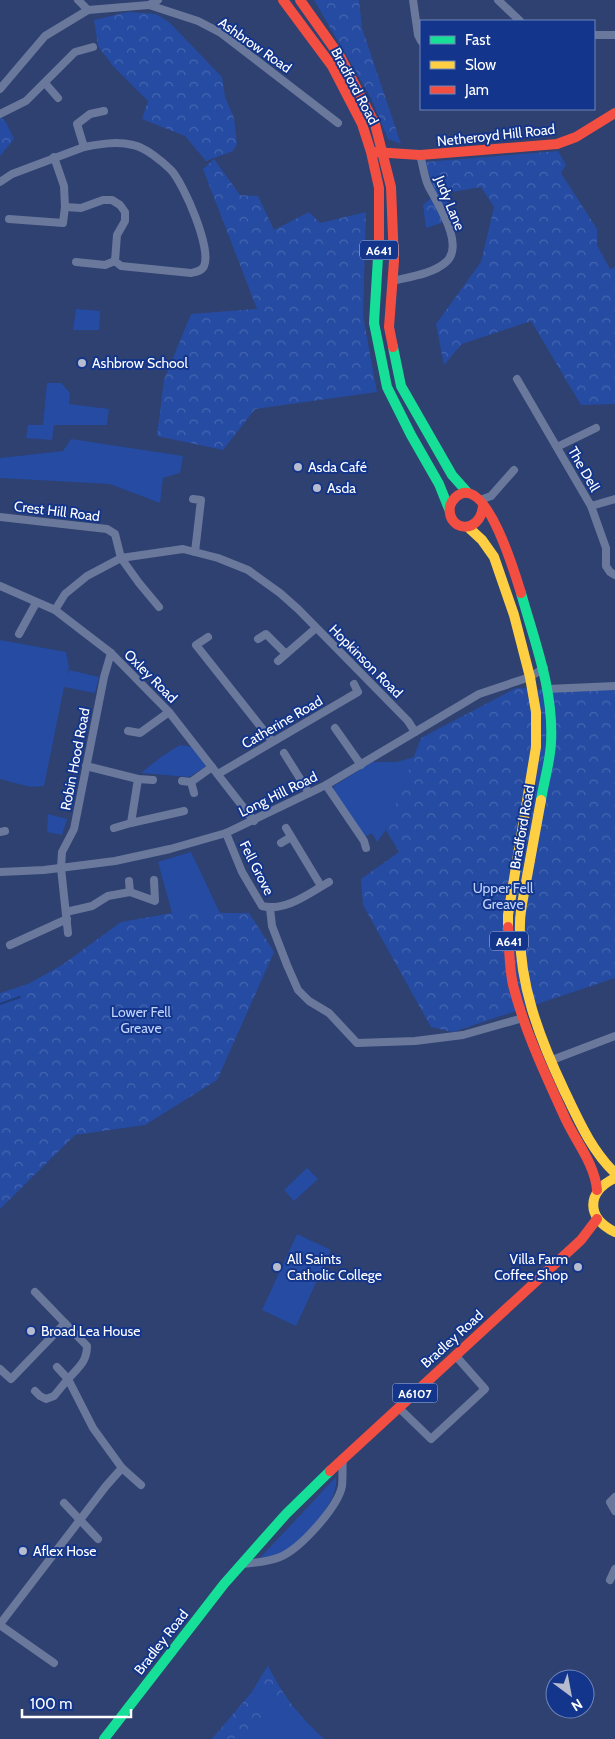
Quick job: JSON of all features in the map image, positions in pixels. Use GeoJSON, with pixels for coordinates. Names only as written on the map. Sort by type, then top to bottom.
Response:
{"type":"FeatureCollection","features":[{"type":"Feature","properties":{"kind":"main road","name":"Bradford Road"},"geometry":{"type":"LineString","coordinates":[[283,0],[332,66],[362,124],[371,152],[378,188],[379,251],[374,323],[387,387],[411,435],[439,484],[451,518],[454,522],[468,527],[482,540],[494,557],[514,615],[530,676],[536,712],[536,747],[508,915],[509,950],[513,983],[523,1018],[539,1061],[596,1178],[597,1190]]}},
{"type":"Feature","properties":{"kind":"main road","name":"Bradford Road"},"geometry":{"type":"LineString","coordinates":[[300,0],[341,58],[376,124],[384,153],[391,187],[394,260],[389,327],[401,386],[452,475],[468,493],[477,497],[493,522],[509,556],[544,668],[550,701],[551,744],[520,921],[520,949],[525,986],[535,1019],[577,1117],[596,1152],[610,1170],[615,1172]]}},
{"type":"Feature","properties":{"kind":"main road","name":"Netheroyd Hill Road"},"geometry":{"type":"LineString","coordinates":[[371,152],[420,155],[557,144],[576,137],[615,113]]}},
{"type":"Feature","properties":{"kind":"main road"},"geometry":{"type":"LineString","coordinates":[[378,188],[391,187]]}},
{"type":"Feature","properties":{"kind":"main road"},"geometry":{"type":"LineString","coordinates":[[449,509],[454,499],[463,493],[468,493]]}},
{"type":"Feature","properties":{"kind":"main road"},"geometry":{"type":"LineString","coordinates":[[468,527],[478,522],[482,517],[481,503]]}},
{"type":"Feature","properties":{"kind":"main road"},"geometry":{"type":"LineString","coordinates":[[597,1190],[602,1184],[615,1178]]}},
{"type":"Feature","properties":{"kind":"main road","name":"A641"},"geometry":{"type":"LineString","coordinates":[[597,1190],[593,1204],[597,1219]]}},
{"type":"Feature","properties":{"kind":"main road"},"geometry":{"type":"LineString","coordinates":[[597,1219],[610,1230]]}},
{"type":"Feature","properties":{"kind":"main road","name":"Bradley Road"},"geometry":{"type":"LineString","coordinates":[[104,1739],[210,1601],[286,1514],[343,1458],[581,1240],[597,1219]]}},
{"type":"Feature","properties":{"kind":"main road","name":"Bradley Road"},"geometry":{"type":"LineString","coordinates":[[581,1240],[610,1230]]}},
{"type":"Feature","properties":{"kind":"street"},"geometry":{"type":"LineString","coordinates":[[78,0],[88,10]]}},
{"type":"Feature","properties":{"kind":"street","name":"Ashbrow Road"},"geometry":{"type":"LineString","coordinates":[[149,5],[158,0]]}},
{"type":"Feature","properties":{"kind":"street"},"geometry":{"type":"LineString","coordinates":[[414,0],[420,39]]}},
{"type":"Feature","properties":{"kind":"street"},"geometry":{"type":"LineString","coordinates":[[498,0],[519,20]]}},
{"type":"Feature","properties":{"kind":"street","name":"Ashbrow Road"},"geometry":{"type":"LineString","coordinates":[[0,89],[45,36],[88,10],[149,5],[198,22],[221,33],[338,123]]}},
{"type":"Feature","properties":{"kind":"street"},"geometry":{"type":"LineString","coordinates":[[595,35],[615,35]]}},
{"type":"Feature","properties":{"kind":"street"},"geometry":{"type":"LineString","coordinates":[[0,114],[26,101],[75,52],[93,47]]}},
{"type":"Feature","properties":{"kind":"street"},"geometry":{"type":"LineString","coordinates":[[45,83],[58,98]]}},
{"type":"Feature","properties":{"kind":"street"},"geometry":{"type":"LineString","coordinates":[[84,147],[77,124],[90,114],[104,111]]}},
{"type":"Feature","properties":{"kind":"street"},"geometry":{"type":"LineString","coordinates":[[0,182],[12,174],[54,157],[84,147],[107,143],[134,145],[156,157],[172,171],[186,192],[203,245],[204,267],[198,272],[191,273],[122,266],[115,261]]}},
{"type":"Feature","properties":{"kind":"street","name":"Judy Lane"},"geometry":{"type":"LineString","coordinates":[[392,282],[430,271],[445,264],[451,254],[452,235],[449,225],[427,183],[420,155]]}},
{"type":"Feature","properties":{"kind":"street"},"geometry":{"type":"LineString","coordinates":[[9,219],[63,223],[65,207],[64,186],[54,157]]}},
{"type":"Feature","properties":{"kind":"street"},"geometry":{"type":"LineString","coordinates":[[65,207],[81,208],[103,200],[112,200],[120,205],[125,212],[125,221],[117,235],[115,261]]}},
{"type":"Feature","properties":{"kind":"street"},"geometry":{"type":"LineString","coordinates":[[76,262],[105,265],[115,261]]}},
{"type":"Feature","properties":{"kind":"street","name":"The Dell"},"geometry":{"type":"LineString","coordinates":[[516,379],[591,506],[606,548],[606,566],[615,575]]}},
{"type":"Feature","properties":{"kind":"street"},"geometry":{"type":"LineString","coordinates":[[556,447],[596,428]]}},
{"type":"Feature","properties":{"kind":"street"},"geometry":{"type":"LineString","coordinates":[[481,503],[491,496],[514,470]]}},
{"type":"Feature","properties":{"kind":"street"},"geometry":{"type":"LineString","coordinates":[[195,552],[201,499]]}},
{"type":"Feature","properties":{"kind":"street"},"geometry":{"type":"LineString","coordinates":[[591,506],[615,499]]}},
{"type":"Feature","properties":{"kind":"street","name":"Crest Hill Road"},"geometry":{"type":"LineString","coordinates":[[0,517],[107,529],[115,534],[122,558],[150,603],[160,607]]}},
{"type":"Feature","properties":{"kind":"street","name":"Hopkinson Road"},"geometry":{"type":"LineString","coordinates":[[55,610],[64,594],[87,576],[122,558],[183,549],[218,558],[248,570],[280,593],[295,612],[313,625],[408,721],[415,732]]}},
{"type":"Feature","properties":{"kind":"street","name":"Oxley Road"},"geometry":{"type":"LineString","coordinates":[[0,586],[55,610],[111,653],[169,712],[254,821]]}},
{"type":"Feature","properties":{"kind":"street"},"geometry":{"type":"LineString","coordinates":[[19,634],[36,602]]}},
{"type":"Feature","properties":{"kind":"street"},"geometry":{"type":"LineString","coordinates":[[278,661],[313,625]]}},
{"type":"Feature","properties":{"kind":"street"},"geometry":{"type":"LineString","coordinates":[[258,638],[266,634],[286,654]]}},
{"type":"Feature","properties":{"kind":"street"},"geometry":{"type":"LineString","coordinates":[[208,637],[196,645],[272,741]]}},
{"type":"Feature","properties":{"kind":"street","name":"Robin Hood Road"},"geometry":{"type":"LineString","coordinates":[[60,868],[62,852],[74,829],[104,677],[111,653]]}},
{"type":"Feature","properties":{"kind":"street","name":"Long Hill Road"},"geometry":{"type":"LineString","coordinates":[[0,872],[60,868],[126,858],[170,849],[226,833],[310,794],[479,694],[530,676],[544,668]]}},
{"type":"Feature","properties":{"kind":"street"},"geometry":{"type":"LineString","coordinates":[[354,684],[358,692]]}},
{"type":"Feature","properties":{"kind":"street","name":"Catherine Road"},"geometry":{"type":"LineString","coordinates":[[218,774],[371,684]]}},
{"type":"Feature","properties":{"kind":"street"},"geometry":{"type":"LineString","coordinates":[[547,689],[615,686]]}},
{"type":"Feature","properties":{"kind":"street"},"geometry":{"type":"LineString","coordinates":[[128,731],[140,733],[169,712]]}},
{"type":"Feature","properties":{"kind":"street"},"geometry":{"type":"LineString","coordinates":[[335,728],[344,733],[361,765]]}},
{"type":"Feature","properties":{"kind":"street"},"geometry":{"type":"LineString","coordinates":[[284,753],[310,794]]}},
{"type":"Feature","properties":{"kind":"street"},"geometry":{"type":"LineString","coordinates":[[86,766],[138,779],[153,780]]}},
{"type":"Feature","properties":{"kind":"street"},"geometry":{"type":"LineString","coordinates":[[194,792],[186,781],[212,767]]}},
{"type":"Feature","properties":{"kind":"street"},"geometry":{"type":"LineString","coordinates":[[131,823],[138,779]]}},
{"type":"Feature","properties":{"kind":"street"},"geometry":{"type":"LineString","coordinates":[[326,785],[365,844],[372,835]]}},
{"type":"Feature","properties":{"kind":"street"},"geometry":{"type":"LineString","coordinates":[[114,828],[184,811]]}},
{"type":"Feature","properties":{"kind":"street","name":"Fell Grove"},"geometry":{"type":"LineString","coordinates":[[226,833],[242,872],[260,903],[262,906],[270,908],[288,904],[325,884],[286,828]]}},
{"type":"Feature","properties":{"kind":"street"},"geometry":{"type":"LineString","coordinates":[[281,843],[291,837]]}},
{"type":"Feature","properties":{"kind":"street"},"geometry":{"type":"LineString","coordinates":[[60,868],[68,933]]}},
{"type":"Feature","properties":{"kind":"street"},"geometry":{"type":"LineString","coordinates":[[10,945],[66,916],[92,906],[108,896],[130,892],[154,901],[154,880]]}},
{"type":"Feature","properties":{"kind":"street"},"geometry":{"type":"LineString","coordinates":[[129,881],[130,892]]}},
{"type":"Feature","properties":{"kind":"street","name":"Fell Grove"},"geometry":{"type":"LineString","coordinates":[[270,908],[272,926],[286,965],[298,990],[309,1001],[330,1013],[357,1043],[415,1041],[463,1035],[523,1018]]}},
{"type":"Feature","properties":{"kind":"street"},"geometry":{"type":"LineString","coordinates":[[552,1060],[615,1036]]}},
{"type":"Feature","properties":{"kind":"street"},"geometry":{"type":"LineString","coordinates":[[35,1292],[87,1346],[87,1356],[80,1367],[54,1396],[46,1399],[35,1391]]}},
{"type":"Feature","properties":{"kind":"street"},"geometry":{"type":"LineString","coordinates":[[0,1369],[11,1379],[65,1323]]}},
{"type":"Feature","properties":{"kind":"street"},"geometry":{"type":"LineString","coordinates":[[398,1408],[431,1439],[485,1389],[455,1356]]}},
{"type":"Feature","properties":{"kind":"street"},"geometry":{"type":"LineString","coordinates":[[57,1367],[68,1379],[93,1428],[122,1468],[141,1485]]}},
{"type":"Feature","properties":{"kind":"street"},"geometry":{"type":"LineString","coordinates":[[242,1564],[266,1562],[282,1556],[296,1547],[312,1532],[330,1510],[342,1487],[343,1458]]}},
{"type":"Feature","properties":{"kind":"street"},"geometry":{"type":"LineString","coordinates":[[54,1663],[0,1625],[106,1486],[122,1468]]}},
{"type":"Feature","properties":{"kind":"street"},"geometry":{"type":"LineString","coordinates":[[615,1497],[610,1502],[615,1511]]}},
{"type":"Feature","properties":{"kind":"street"},"geometry":{"type":"LineString","coordinates":[[64,1503],[98,1539]]}},
{"type":"Feature","properties":{"kind":"street"},"geometry":{"type":"LineString","coordinates":[[610,1580],[615,1569]]}},
{"type":"Feature","properties":{"kind":"green space"},"geometry":{"type":"Polygon","coordinates":[[[314,0],[359,0],[362,28],[401,144],[388,139],[371,98],[314,0]]]}},
{"type":"Feature","properties":{"kind":"green space"},"geometry":{"type":"Polygon","coordinates":[[[128,12],[156,14],[169,22],[222,77],[225,97],[234,118],[237,144],[233,151],[206,161],[185,136],[142,119],[148,101],[113,66],[98,46],[94,20],[128,12]]]}},
{"type":"Feature","properties":{"kind":"green space"},"geometry":{"type":"Polygon","coordinates":[[[0,117],[6,122],[14,139],[0,156],[0,117]]]}},
{"type":"Feature","properties":{"kind":"green space"},"geometry":{"type":"Polygon","coordinates":[[[558,151],[566,165],[561,173],[597,229],[597,245],[610,269],[615,267],[615,404],[581,405],[531,321],[462,344],[444,365],[436,324],[481,262],[494,207],[481,187],[446,193],[450,220],[426,228],[423,205],[436,194],[425,162],[558,151]]]}},
{"type":"Feature","properties":{"kind":"green space"},"geometry":{"type":"Polygon","coordinates":[[[214,159],[240,195],[258,196],[274,230],[309,212],[320,223],[366,212],[363,316],[377,392],[255,409],[223,450],[157,436],[164,380],[191,314],[257,309],[203,169],[214,159]]]}},
{"type":"Feature","properties":{"kind":"green space"},"geometry":{"type":"Polygon","coordinates":[[[76,309],[100,311],[99,330],[73,330],[76,309]]]}},
{"type":"Feature","properties":{"kind":"green space"},"geometry":{"type":"Polygon","coordinates":[[[47,383],[61,383],[70,393],[69,404],[109,409],[107,425],[54,425],[52,440],[26,438],[28,425],[43,425],[47,383]]]}},
{"type":"Feature","properties":{"kind":"green space"},"geometry":{"type":"Polygon","coordinates":[[[71,439],[183,456],[180,473],[163,478],[160,503],[110,484],[0,478],[0,458],[63,451],[71,439]]]}},
{"type":"Feature","properties":{"kind":"green space"},"geometry":{"type":"Polygon","coordinates":[[[0,640],[66,652],[69,667],[67,675],[69,670],[99,677],[95,693],[64,687],[44,786],[30,787],[0,779],[0,640]]]}},
{"type":"Feature","properties":{"kind":"green space","name":"Upper Fell Greave"},"geometry":{"type":"Polygon","coordinates":[[[516,688],[561,690],[615,688],[615,978],[453,1032],[431,1027],[363,905],[361,879],[399,852],[386,830],[421,738],[516,688]]]}},
{"type":"Feature","properties":{"kind":"green space"},"geometry":{"type":"Polygon","coordinates":[[[180,745],[192,747],[207,766],[189,777],[141,773],[161,757],[180,745]]]}},
{"type":"Feature","properties":{"kind":"green space"},"geometry":{"type":"Polygon","coordinates":[[[415,757],[386,830],[377,842],[372,833],[363,838],[334,791],[334,786],[372,762],[396,762],[415,757]]]}},
{"type":"Feature","properties":{"kind":"green space"},"geometry":{"type":"Polygon","coordinates":[[[48,814],[67,819],[62,835],[47,832],[48,814]]]}},
{"type":"Feature","properties":{"kind":"green space"},"geometry":{"type":"Polygon","coordinates":[[[191,852],[220,913],[172,913],[158,862],[191,852]]]}},
{"type":"Feature","properties":{"kind":"green space","name":"Lower Fell Greave"},"geometry":{"type":"Polygon","coordinates":[[[172,913],[249,913],[274,952],[217,1080],[145,1125],[75,1135],[0,1209],[0,993],[28,984],[62,965],[121,922],[172,913]]]}},
{"type":"Feature","properties":{"kind":"green space"},"geometry":{"type":"Polygon","coordinates":[[[307,1168],[318,1179],[294,1201],[284,1190],[307,1168]]]}},
{"type":"Feature","properties":{"kind":"green space"},"geometry":{"type":"Polygon","coordinates":[[[297,1234],[331,1250],[296,1326],[262,1310],[297,1234]]]}},
{"type":"Feature","properties":{"kind":"green space"},"geometry":{"type":"Polygon","coordinates":[[[336,1477],[336,1487],[332,1498],[317,1522],[307,1533],[278,1555],[259,1559],[336,1477]]]}},
{"type":"Feature","properties":{"kind":"green space"},"geometry":{"type":"Polygon","coordinates":[[[268,1666],[279,1687],[292,1705],[324,1739],[212,1739],[251,1693],[268,1666]]]}},
{"type":"Feature","properties":{"kind":"green space"},"geometry":{"type":"Polygon","coordinates":[[[268,1666],[279,1687],[292,1705],[324,1739],[314,1739],[256,1685],[268,1666]]]}},
{"type":"Feature","properties":{"kind":"green space"},"geometry":{"type":"Polygon","coordinates":[[[251,1693],[264,1710],[267,1720],[254,1731],[242,1737],[212,1739],[251,1693]]]}},
{"type":"Feature","properties":{"kind":"waterway"},"geometry":{"type":"LineString","coordinates":[[0,1004],[20,997]]}},
{"type":"Feature","properties":{"kind":"traffic: fast"},"geometry":{"type":"LineString","coordinates":[[379,241],[374,323],[387,387],[411,435],[439,484],[449,509]]}},
{"type":"Feature","properties":{"kind":"traffic: fast"},"geometry":{"type":"LineString","coordinates":[[393,347],[401,386],[452,475],[468,493]]}},
{"type":"Feature","properties":{"kind":"traffic: fast"},"geometry":{"type":"LineString","coordinates":[[521,593],[547,686],[550,705],[551,743],[541,800]]}},
{"type":"Feature","properties":{"kind":"traffic: fast"},"geometry":{"type":"LineString","coordinates":[[104,1739],[224,1584],[286,1514],[330,1471]]}},
{"type":"Feature","properties":{"kind":"traffic: slow"},"geometry":{"type":"LineString","coordinates":[[468,527],[482,540],[494,557],[514,615],[530,677],[536,712],[536,747],[508,915],[508,927]]}},
{"type":"Feature","properties":{"kind":"traffic: slow"},"geometry":{"type":"LineString","coordinates":[[541,800],[520,918],[520,945],[526,988],[546,1050],[569,1101],[592,1144],[615,1173]]}},
{"type":"Feature","properties":{"kind":"traffic: slow"},"geometry":{"type":"LineString","coordinates":[[615,1178],[599,1190],[593,1205],[599,1220],[615,1232]]}},
{"type":"Feature","properties":{"kind":"traffic: jam"},"geometry":{"type":"LineString","coordinates":[[283,0],[332,66],[362,124],[371,152],[379,188],[379,241]]}},
{"type":"Feature","properties":{"kind":"traffic: jam"},"geometry":{"type":"LineString","coordinates":[[300,0],[341,58],[375,124],[391,187],[394,261],[389,327],[393,347]]}},
{"type":"Feature","properties":{"kind":"traffic: jam"},"geometry":{"type":"LineString","coordinates":[[374,152],[420,155],[557,144],[576,137],[615,113]]}},
{"type":"Feature","properties":{"kind":"traffic: jam"},"geometry":{"type":"LineString","coordinates":[[483,506],[481,516],[470,526],[458,525],[453,521],[450,514],[452,502],[463,493],[473,495],[483,504],[500,534],[521,593]]}},
{"type":"Feature","properties":{"kind":"traffic: jam"},"geometry":{"type":"LineString","coordinates":[[508,927],[513,985],[524,1020],[536,1054],[566,1120],[593,1172],[597,1190]]}},
{"type":"Feature","properties":{"kind":"traffic: jam"},"geometry":{"type":"LineString","coordinates":[[330,1471],[581,1240],[597,1219]]}},
{"type":"Feature","properties":{"kind":"place","name":"Ashbrow School"},"geometry":{"type":"Point","coordinates":[82,363]}},
{"type":"Feature","properties":{"kind":"place","name":"Asda Café"},"geometry":{"type":"Point","coordinates":[298,467]}},
{"type":"Feature","properties":{"kind":"place","name":"Asda"},"geometry":{"type":"Point","coordinates":[317,488]}},
{"type":"Feature","properties":{"kind":"place","name":"All Saints Catholic College"},"geometry":{"type":"Point","coordinates":[277,1267]}},
{"type":"Feature","properties":{"kind":"place","name":"Villa Farm Coffee Shop"},"geometry":{"type":"Point","coordinates":[578,1267]}},
{"type":"Feature","properties":{"kind":"place","name":"Broad Lea House"},"geometry":{"type":"Point","coordinates":[31,1331]}},
{"type":"Feature","properties":{"kind":"place","name":"Aflex Hose"},"geometry":{"type":"Point","coordinates":[23,1551]}}]}
